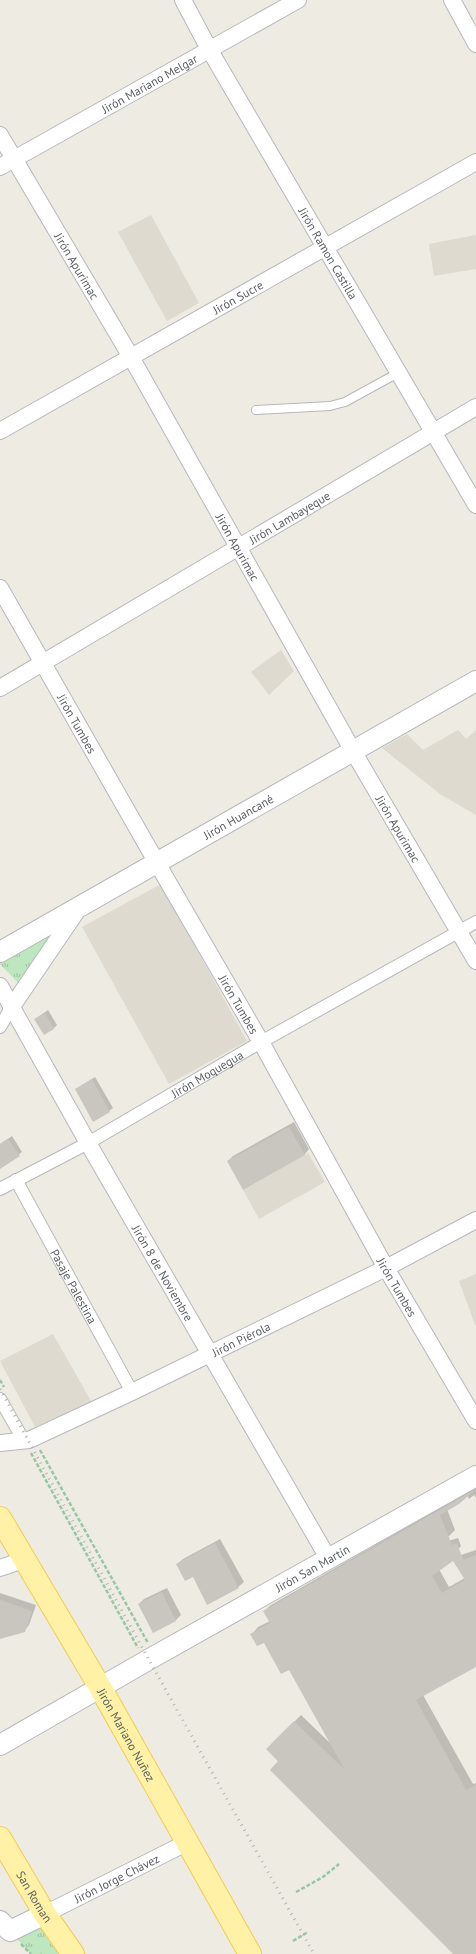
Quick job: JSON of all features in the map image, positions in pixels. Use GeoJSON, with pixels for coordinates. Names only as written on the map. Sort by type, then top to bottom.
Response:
{"type":"FeatureCollection","features":[{"type":"Feature","properties":{"kind":"main road","name":"Jirón Mariano Nuñez"},"geometry":{"type":"LineString","coordinates":[[0,1518],[100,1687],[250,1954]]}},
{"type":"Feature","properties":{"kind":"main road","name":"San Roman"},"geometry":{"type":"LineString","coordinates":[[0,1838],[45,1914],[73,1954]]}},
{"type":"Feature","properties":{"kind":"street","name":"Jirón Ramon Castilla"},"geometry":{"type":"LineString","coordinates":[[183,0],[209,49],[476,505]]}},
{"type":"Feature","properties":{"kind":"street","name":"Jirón Mariano Melgar"},"geometry":{"type":"LineString","coordinates":[[7,163],[298,0]]}},
{"type":"Feature","properties":{"kind":"street"},"geometry":{"type":"LineString","coordinates":[[452,0],[476,44]]}},
{"type":"Feature","properties":{"kind":"street","name":"Jirón Apurimac"},"geometry":{"type":"LineString","coordinates":[[0,135],[7,163],[131,357],[353,751],[476,961]]}},
{"type":"Feature","properties":{"kind":"street","name":"Jirón Sucre"},"geometry":{"type":"LineString","coordinates":[[0,431],[476,162]]}},
{"type":"Feature","properties":{"kind":"street","name":"Jirón Lambayeque"},"geometry":{"type":"LineString","coordinates":[[0,688],[44,664],[476,407]]}},
{"type":"Feature","properties":{"kind":"street","name":"Jirón Tumbes"},"geometry":{"type":"LineString","coordinates":[[0,588],[156,863],[261,1042],[386,1268],[476,1421]]}},
{"type":"Feature","properties":{"kind":"street","name":"Jirón Huancané"},"geometry":{"type":"LineString","coordinates":[[0,952],[476,681]]}},
{"type":"Feature","properties":{"kind":"street"},"geometry":{"type":"LineString","coordinates":[[0,1027],[11,1008],[79,907]]}},
{"type":"Feature","properties":{"kind":"street","name":"Jirón Moquegua"},"geometry":{"type":"LineString","coordinates":[[0,1189],[88,1143],[261,1042],[476,922]]}},
{"type":"Feature","properties":{"kind":"street","name":"Jirón 8 de Noviembre"},"geometry":{"type":"LineString","coordinates":[[0,986],[88,1143],[328,1558]]}},
{"type":"Feature","properties":{"kind":"street","name":"Pasaje Palestina"},"geometry":{"type":"LineString","coordinates":[[16,1180],[132,1392]]}},
{"type":"Feature","properties":{"kind":"street","name":"Jirón Piérola"},"geometry":{"type":"LineString","coordinates":[[0,1443],[28,1440],[132,1392],[386,1268],[476,1220]]}},
{"type":"Feature","properties":{"kind":"street"},"geometry":{"type":"LineString","coordinates":[[4,1396],[28,1440]]}},
{"type":"Feature","properties":{"kind":"street","name":"Jirón San Martín"},"geometry":{"type":"LineString","coordinates":[[0,1745],[328,1558],[476,1476]]}},
{"type":"Feature","properties":{"kind":"street"},"geometry":{"type":"LineString","coordinates":[[0,1568],[24,1560]]}},
{"type":"Feature","properties":{"kind":"street","name":"Jirón Jorge Chávez"},"geometry":{"type":"LineString","coordinates":[[45,1914],[188,1842]]}},
{"type":"Feature","properties":{"kind":"street"},"geometry":{"type":"LineString","coordinates":[[4,1930],[45,1914]]}},
{"type":"Feature","properties":{"kind":"lane"},"geometry":{"type":"LineString","coordinates":[[256,410],[330,406],[345,402],[398,373]]}},
{"type":"Feature","properties":{"kind":"path"},"geometry":{"type":"LineString","coordinates":[[0,1380],[4,1396]]}},
{"type":"Feature","properties":{"kind":"path"},"geometry":{"type":"LineString","coordinates":[[28,1440],[150,1659]]}},
{"type":"Feature","properties":{"kind":"path"},"geometry":{"type":"LineString","coordinates":[[28,1440],[150,1659]]}},
{"type":"Feature","properties":{"kind":"path"},"geometry":{"type":"LineString","coordinates":[[296,1892],[323,1877],[339,1864]]}},
{"type":"Feature","properties":{"kind":"path"},"geometry":{"type":"LineString","coordinates":[[293,1942],[308,1932]]}},
{"type":"Feature","properties":{"kind":"shaded area"},"geometry":{"type":"Polygon","coordinates":[[[151,215],[199,303],[167,321],[118,232],[151,215]]]}},
{"type":"Feature","properties":{"kind":"shaded area"},"geometry":{"type":"Polygon","coordinates":[[[476,235],[476,269],[434,276],[429,244],[476,235]]]}},
{"type":"Feature","properties":{"kind":"shaded area"},"geometry":{"type":"Polygon","coordinates":[[[281,650],[294,671],[269,695],[251,672],[281,650]]]}},
{"type":"Feature","properties":{"kind":"shaded area"},"geometry":{"type":"Polygon","coordinates":[[[458,730],[466,739],[476,730],[476,815],[440,794],[382,748],[407,734],[423,750],[458,730]]]}},
{"type":"Feature","properties":{"kind":"shaded area"},"geometry":{"type":"Polygon","coordinates":[[[161,884],[247,1041],[169,1084],[82,927],[161,884]]]}},
{"type":"Feature","properties":{"kind":"shaded area"},"geometry":{"type":"Polygon","coordinates":[[[308,1153],[325,1182],[259,1219],[243,1190],[308,1153]]]}},
{"type":"Feature","properties":{"kind":"shaded area"},"geometry":{"type":"Polygon","coordinates":[[[476,1274],[476,1325],[475,1325],[459,1281],[476,1274]]]}},
{"type":"Feature","properties":{"kind":"shaded area"},"geometry":{"type":"Polygon","coordinates":[[[53,1334],[91,1401],[35,1427],[0,1361],[53,1334]]]}},
{"type":"Feature","properties":{"kind":"green space"},"geometry":{"type":"Polygon","coordinates":[[[55,928],[20,985],[0,964],[0,960],[55,928]]]}},
{"type":"Feature","properties":{"kind":"green space"},"geometry":{"type":"Polygon","coordinates":[[[37,1919],[62,1954],[31,1954],[10,1932],[37,1919]]]}},
{"type":"Feature","properties":{"kind":"building"},"geometry":{"type":"Polygon","coordinates":[[[45,1013],[54,1029],[44,1035],[34,1019],[45,1013]]]}},
{"type":"Feature","properties":{"kind":"building"},"geometry":{"type":"Polygon","coordinates":[[[92,1079],[110,1112],[93,1122],[75,1089],[92,1079]]]}},
{"type":"Feature","properties":{"kind":"building"},"geometry":{"type":"Polygon","coordinates":[[[289,1127],[305,1155],[243,1190],[227,1161],[289,1127]]]}},
{"type":"Feature","properties":{"kind":"building"},"geometry":{"type":"Polygon","coordinates":[[[8,1139],[20,1156],[0,1169],[0,1144],[8,1139]]]}},
{"type":"Feature","properties":{"kind":"building"},"geometry":{"type":"Polygon","coordinates":[[[476,1489],[459,1504],[440,1515],[452,1545],[457,1543],[463,1560],[476,1555],[476,1667],[416,1700],[466,1790],[476,1785],[476,1954],[453,1954],[270,1770],[278,1761],[266,1749],[294,1721],[345,1770],[289,1670],[281,1674],[264,1643],[257,1646],[250,1634],[270,1623],[263,1611],[476,1489]],[[453,1561],[432,1576],[442,1593],[465,1580],[453,1561]]]}},
{"type":"Feature","properties":{"kind":"building"},"geometry":{"type":"Polygon","coordinates":[[[215,1543],[239,1588],[207,1605],[193,1577],[185,1581],[176,1564],[215,1543]]]}},
{"type":"Feature","properties":{"kind":"building"},"geometry":{"type":"Polygon","coordinates":[[[162,1592],[176,1621],[153,1633],[138,1604],[162,1592]]]}},
{"type":"Feature","properties":{"kind":"building"},"geometry":{"type":"Polygon","coordinates":[[[0,1600],[32,1611],[25,1632],[0,1639],[0,1600]]]}},
{"type":"Feature","properties":{"kind":"railway"},"geometry":{"type":"LineString","coordinates":[[0,1389],[154,1669],[314,1954]]}}]}
